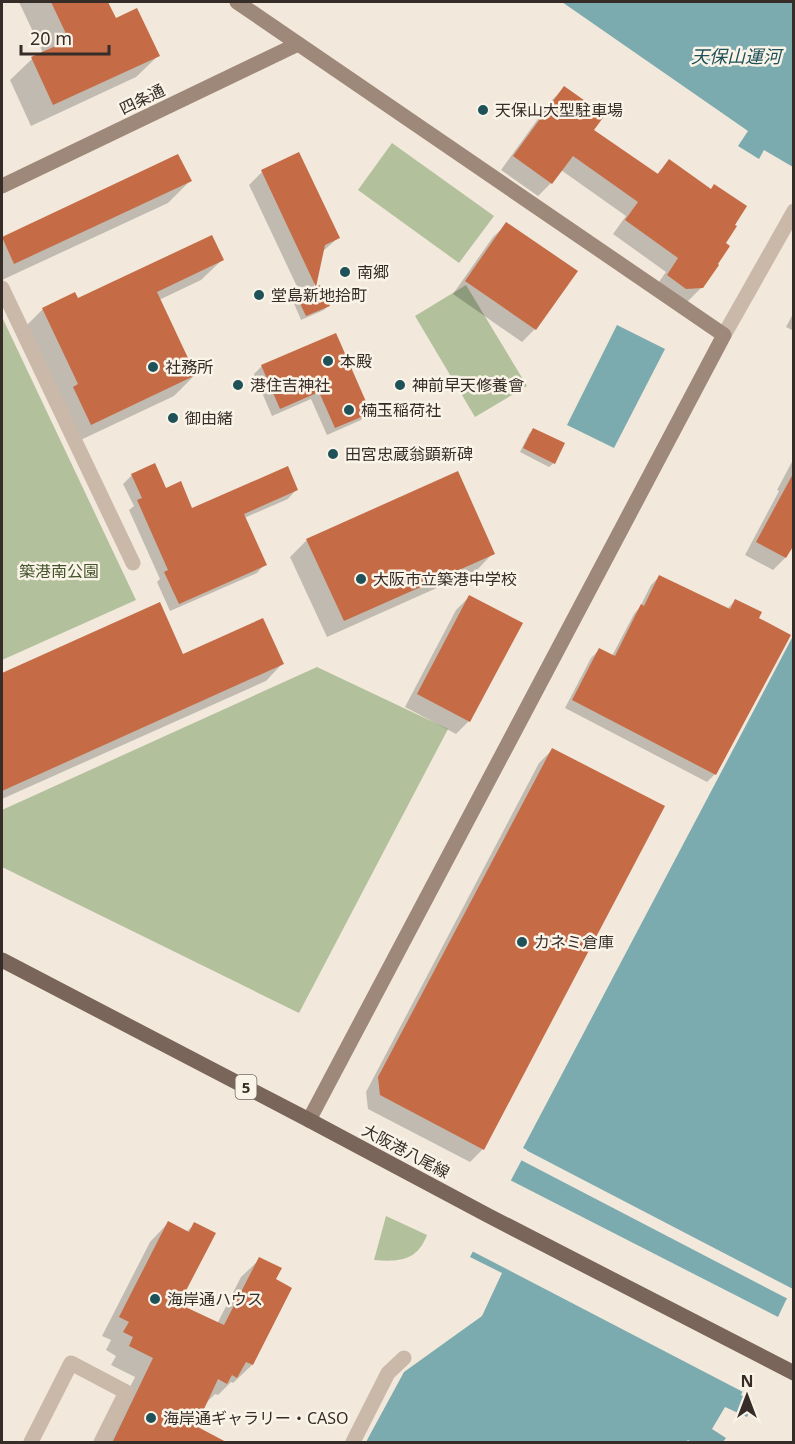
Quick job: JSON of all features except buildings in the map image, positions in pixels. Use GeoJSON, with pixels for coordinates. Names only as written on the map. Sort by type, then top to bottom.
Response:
{"type":"FeatureCollection","features":[{"type":"Feature","properties":{"kind":"main road","name":"大阪港八尾線"},"geometry":{"type":"LineString","coordinates":[[2,960],[489,1216],[794,1373]]}},
{"type":"Feature","properties":{"kind":"street"},"geometry":{"type":"LineString","coordinates":[[237,2],[724,335]]}},
{"type":"Feature","properties":{"kind":"street","name":"四条通"},"geometry":{"type":"LineString","coordinates":[[2,186],[298,44]]}},
{"type":"Feature","properties":{"kind":"street"},"geometry":{"type":"LineString","coordinates":[[309,1120],[724,335],[793,211]]}},
{"type":"Feature","properties":{"kind":"street"},"geometry":{"type":"LineString","coordinates":[[2,288],[133,563]]}},
{"type":"Feature","properties":{"kind":"street"},"geometry":{"type":"LineString","coordinates":[[352,1443],[388,1373],[404,1358]]}},
{"type":"Feature","properties":{"kind":"street"},"geometry":{"type":"LineString","coordinates":[[31,1443],[71,1364],[126,1392],[101,1443]]}},
{"type":"Feature","properties":{"kind":"green space"},"geometry":{"type":"Polygon","coordinates":[[[392,143],[494,216],[459,263],[358,190],[392,143]]]}},
{"type":"Feature","properties":{"kind":"green space"},"geometry":{"type":"Polygon","coordinates":[[[466,285],[527,386],[475,417],[415,316],[466,285]]]}},
{"type":"Feature","properties":{"kind":"green space","name":"築港南公園"},"geometry":{"type":"Polygon","coordinates":[[[2,317],[136,600],[2,660],[2,317]]]}},
{"type":"Feature","properties":{"kind":"green space"},"geometry":{"type":"Polygon","coordinates":[[[317,667],[448,729],[299,1013],[2,867],[2,810],[317,667]]]}},
{"type":"Feature","properties":{"kind":"green space"},"geometry":{"type":"Polygon","coordinates":[[[386,1216],[427,1235],[423,1244],[412,1255],[399,1260],[374,1260],[386,1216]]]}},
{"type":"Feature","properties":{"kind":"water","name":"天保山運河"},"geometry":{"type":"Polygon","coordinates":[[[562,2],[793,2],[793,167],[764,150],[759,159],[738,146],[748,131],[562,2]]]}},
{"type":"Feature","properties":{"kind":"water"},"geometry":{"type":"Polygon","coordinates":[[[617,325],[665,349],[614,448],[567,425],[617,325]]]}},
{"type":"Feature","properties":{"kind":"water"},"geometry":{"type":"Polygon","coordinates":[[[793,636],[793,1292],[786,1300],[741,1395],[754,1402],[747,1417],[725,1407],[712,1429],[726,1438],[723,1442],[691,1442],[688,1440],[686,1442],[366,1442],[404,1372],[482,1316],[502,1273],[470,1257],[527,1150],[523,1148],[793,636]]]}},
{"type":"Feature","properties":{"kind":"pier"},"geometry":{"type":"Polygon","coordinates":[[[520,1147],[793,1289],[794,1296],[790,1300],[519,1159],[523,1151],[520,1147]]]}},
{"type":"Feature","properties":{"kind":"pier"},"geometry":{"type":"Polygon","coordinates":[[[508,1179],[780,1318],[745,1393],[470,1250],[508,1179]]]}},
{"type":"Feature","properties":{"kind":"place","name":"天保山大型駐車場"},"geometry":{"type":"Point","coordinates":[483,110]}},
{"type":"Feature","properties":{"kind":"place","name":"南郷"},"geometry":{"type":"Point","coordinates":[345,272]}},
{"type":"Feature","properties":{"kind":"place","name":"堂島新地拾町"},"geometry":{"type":"Point","coordinates":[259,295]}},
{"type":"Feature","properties":{"kind":"place","name":"本殿"},"geometry":{"type":"Point","coordinates":[328,361]}},
{"type":"Feature","properties":{"kind":"place","name":"社務所"},"geometry":{"type":"Point","coordinates":[153,367]}},
{"type":"Feature","properties":{"kind":"place","name":"港住吉神社"},"geometry":{"type":"Point","coordinates":[238,385]}},
{"type":"Feature","properties":{"kind":"place","name":"神前早天修養會"},"geometry":{"type":"Point","coordinates":[400,385]}},
{"type":"Feature","properties":{"kind":"place","name":"楠玉稲荷社"},"geometry":{"type":"Point","coordinates":[349,410]}},
{"type":"Feature","properties":{"kind":"place","name":"御由緒"},"geometry":{"type":"Point","coordinates":[173,418]}},
{"type":"Feature","properties":{"kind":"place","name":"田宮忠蔵翁顕新碑"},"geometry":{"type":"Point","coordinates":[333,454]}},
{"type":"Feature","properties":{"kind":"place","name":"大阪市立築港中学校"},"geometry":{"type":"Point","coordinates":[361,579]}},
{"type":"Feature","properties":{"kind":"place","name":"カネミ倉庫"},"geometry":{"type":"Point","coordinates":[522,942]}},
{"type":"Feature","properties":{"kind":"place","name":"海岸通ハウス"},"geometry":{"type":"Point","coordinates":[155,1299]}},
{"type":"Feature","properties":{"kind":"place","name":"海岸通ギャラリー・CASO"},"geometry":{"type":"Point","coordinates":[151,1418]}}]}
